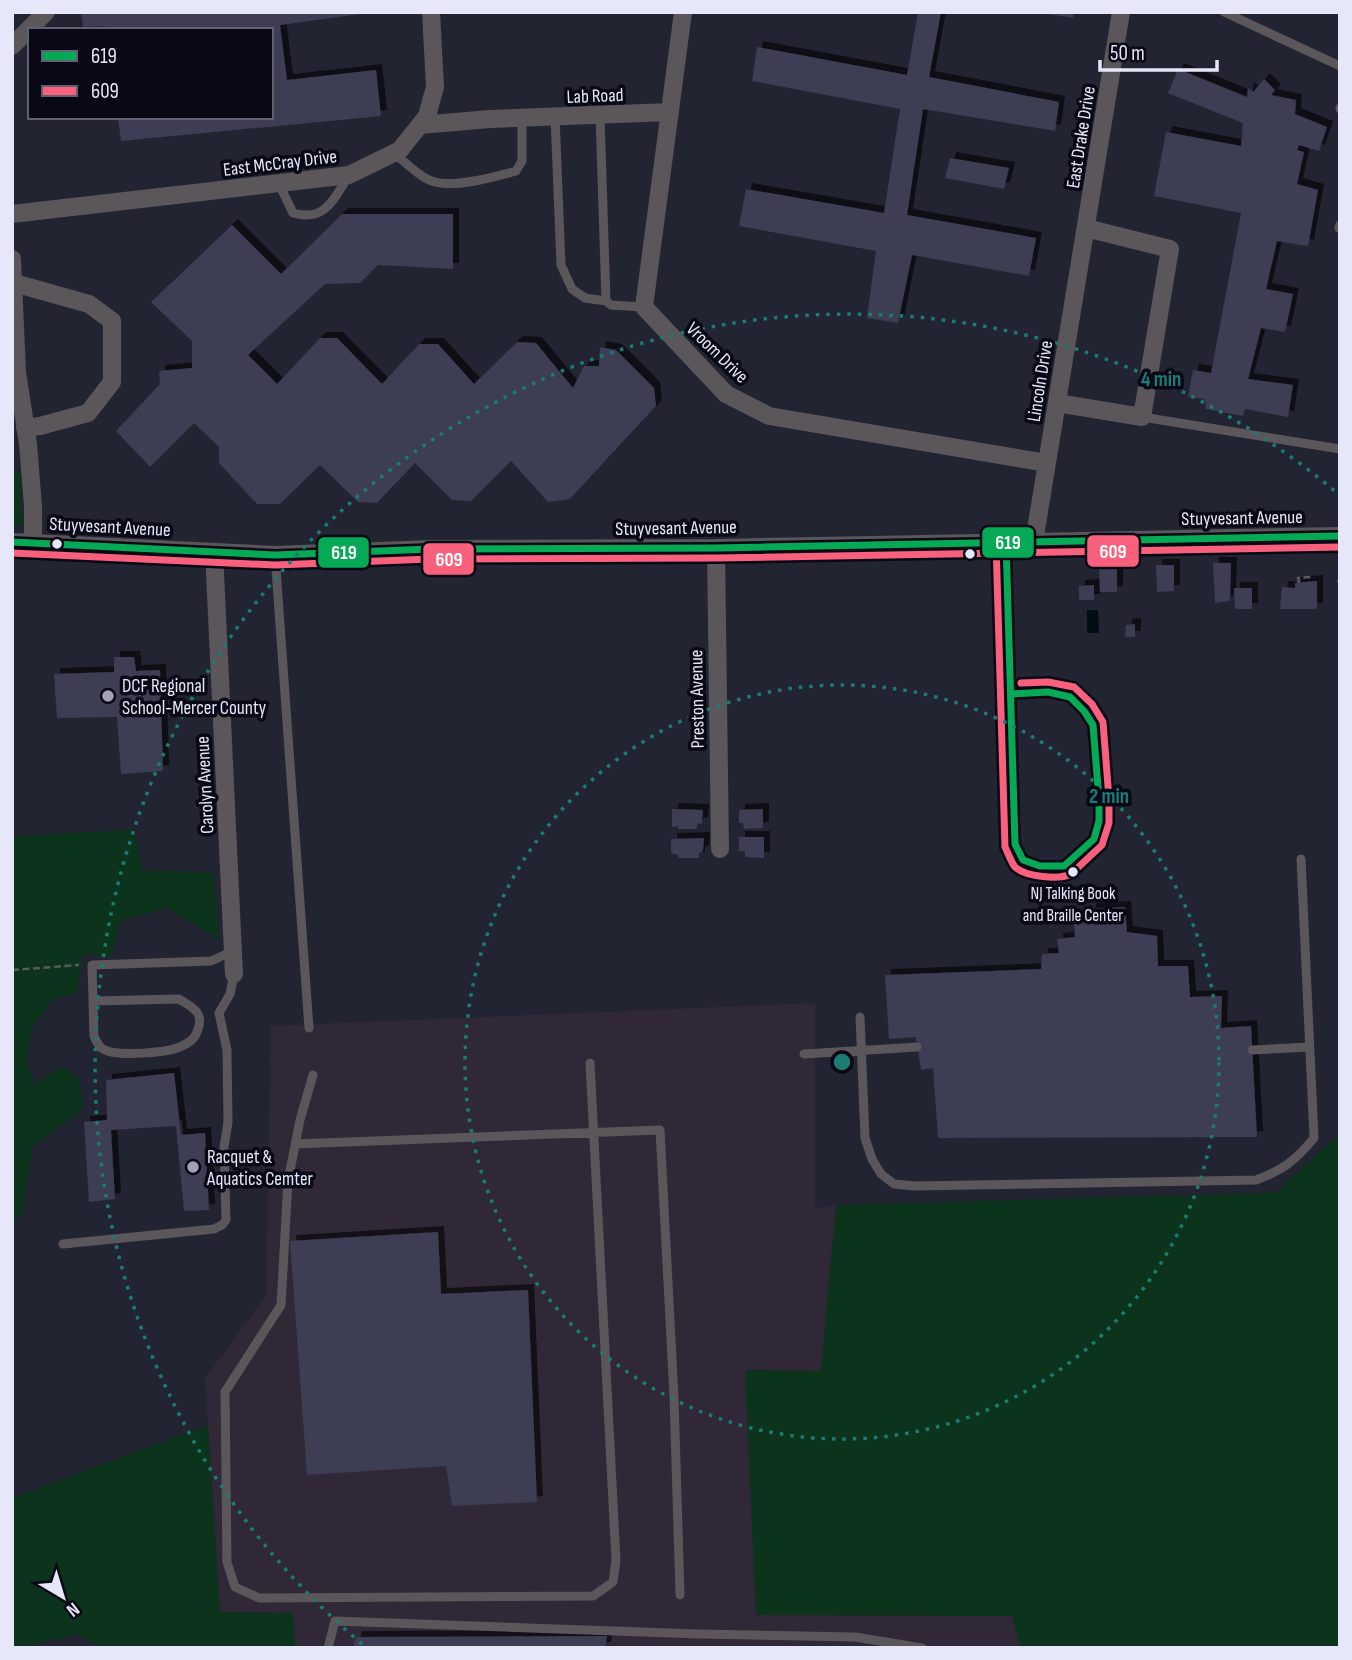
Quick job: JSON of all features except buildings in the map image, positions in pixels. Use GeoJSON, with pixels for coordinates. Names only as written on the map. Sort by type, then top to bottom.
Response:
{"type":"FeatureCollection","features":[{"type":"Feature","properties":{"kind":"street"},"geometry":{"type":"LineString","coordinates":[[30,28],[46,12]]}},
{"type":"Feature","properties":{"kind":"street","name":"East McCray Drive"},"geometry":{"type":"LineString","coordinates":[[12,214],[349,176],[400,149],[427,116],[435,87],[431,12]]}},
{"type":"Feature","properties":{"kind":"street"},"geometry":{"type":"LineString","coordinates":[[644,307],[683,12]]}},
{"type":"Feature","properties":{"kind":"street","name":"East Drake Drive"},"geometry":{"type":"LineString","coordinates":[[1086,228],[1121,12]]}},
{"type":"Feature","properties":{"kind":"street"},"geometry":{"type":"LineString","coordinates":[[12,46],[28,30]]}},
{"type":"Feature","properties":{"kind":"street","name":"Lab Road"},"geometry":{"type":"LineString","coordinates":[[420,125],[670,112]]}},
{"type":"Feature","properties":{"kind":"street"},"geometry":{"type":"LineString","coordinates":[[1057,403],[1142,417],[1170,248],[1086,228]]}},
{"type":"Feature","properties":{"kind":"street","name":"Lincoln Drive"},"geometry":{"type":"LineString","coordinates":[[1034,542],[1086,228]]}},
{"type":"Feature","properties":{"kind":"street"},"geometry":{"type":"LineString","coordinates":[[12,259],[17,401],[25,428],[33,506],[33,543]]}},
{"type":"Feature","properties":{"kind":"street"},"geometry":{"type":"LineString","coordinates":[[13,271],[89,304],[112,321],[112,382],[88,413],[25,428]]}},
{"type":"Feature","properties":{"kind":"street","name":"Vroom Drive"},"geometry":{"type":"LineString","coordinates":[[644,307],[726,394],[769,416],[1047,463]]}},
{"type":"Feature","properties":{"kind":"street","name":"Stuyvesant Avenue"},"geometry":{"type":"LineString","coordinates":[[12,542],[275,555],[431,549],[716,548],[1340,536]]}},
{"type":"Feature","properties":{"kind":"street","name":"Preston Avenue"},"geometry":{"type":"LineString","coordinates":[[716,548],[720,849]]}},
{"type":"Feature","properties":{"kind":"street","name":"Carolyn Avenue"},"geometry":{"type":"LineString","coordinates":[[214,552],[234,974]]}},
{"type":"Feature","properties":{"kind":"lane"},"geometry":{"type":"LineString","coordinates":[[1224,12],[1340,66]]}},
{"type":"Feature","properties":{"kind":"lane"},"geometry":{"type":"LineString","coordinates":[[600,116],[606,301]]}},
{"type":"Feature","properties":{"kind":"lane"},"geometry":{"type":"LineString","coordinates":[[555,117],[561,265],[572,289],[584,298],[606,301],[611,305],[644,307]]}},
{"type":"Feature","properties":{"kind":"lane"},"geometry":{"type":"LineString","coordinates":[[394,153],[431,181],[445,184],[493,177],[516,170],[522,161],[522,118]]}},
{"type":"Feature","properties":{"kind":"lane"},"geometry":{"type":"LineString","coordinates":[[279,184],[293,213],[305,216],[318,214],[349,176]]}},
{"type":"Feature","properties":{"kind":"lane"},"geometry":{"type":"LineString","coordinates":[[1142,417],[1340,449]]}},
{"type":"Feature","properties":{"kind":"lane"},"geometry":{"type":"LineString","coordinates":[[1006,542],[1010,694],[1015,844],[1023,860],[1040,866],[1064,866],[1094,839],[1099,821],[1093,725],[1070,697],[1048,692],[1010,694]]}},
{"type":"Feature","properties":{"kind":"lane"},"geometry":{"type":"LineString","coordinates":[[275,555],[309,1028]]}},
{"type":"Feature","properties":{"kind":"lane"},"geometry":{"type":"LineString","coordinates":[[860,1017],[865,1138],[872,1159],[881,1174],[894,1184],[915,1186],[1256,1181],[1277,1172],[1299,1156],[1314,1138],[1301,859]]}},
{"type":"Feature","properties":{"kind":"lane"},"geometry":{"type":"LineString","coordinates":[[200,1014],[200,1024],[195,1037],[183,1046],[169,1051],[114,1054],[104,1050],[97,1044],[94,1036],[92,965],[211,961],[233,951]]}},
{"type":"Feature","properties":{"kind":"lane"},"geometry":{"type":"LineString","coordinates":[[63,1244],[214,1229],[222,1226],[226,1220],[224,1147],[228,1122],[227,1050],[219,1013],[230,994],[234,974]]}},
{"type":"Feature","properties":{"kind":"lane"},"geometry":{"type":"LineString","coordinates":[[93,1001],[179,999],[200,1014],[219,1013]]}},
{"type":"Feature","properties":{"kind":"lane"},"geometry":{"type":"LineString","coordinates":[[804,1054],[917,1047]]}},
{"type":"Feature","properties":{"kind":"lane"},"geometry":{"type":"LineString","coordinates":[[1252,1050],[1310,1047]]}},
{"type":"Feature","properties":{"kind":"lane"},"geometry":{"type":"LineString","coordinates":[[313,1075],[288,1181],[281,1305],[225,1392],[227,1562],[235,1587],[259,1598],[593,1596],[613,1582],[616,1559],[590,1063]]}},
{"type":"Feature","properties":{"kind":"lane"},"geometry":{"type":"LineString","coordinates":[[295,1144],[660,1130],[674,1397],[680,1595]]}},
{"type":"Feature","properties":{"kind":"lane"},"geometry":{"type":"LineString","coordinates":[[328,1648],[335,1621],[855,1637],[922,1648]]}},
{"type":"Feature","properties":{"kind":"path"},"geometry":{"type":"LineString","coordinates":[[1298,583],[1298,578],[1312,577]]}},
{"type":"Feature","properties":{"kind":"path"},"geometry":{"type":"LineString","coordinates":[[12,970],[92,965]]}},
{"type":"Feature","properties":{"kind":"shaded area"},"geometry":{"type":"Polygon","coordinates":[[[1087,610],[1098,610],[1099,633],[1087,633],[1087,610]]]}},
{"type":"Feature","properties":{"kind":"shaded area"},"geometry":{"type":"Polygon","coordinates":[[[815,1003],[815,1208],[836,1205],[821,1371],[746,1370],[756,1615],[1013,1616],[1021,1648],[295,1648],[293,1613],[220,1612],[205,1378],[266,1296],[271,1026],[815,1003]]]}},
{"type":"Feature","properties":{"kind":"green space"},"geometry":{"type":"Polygon","coordinates":[[[21,471],[22,526],[12,525],[12,472],[21,471]]]}},
{"type":"Feature","properties":{"kind":"green space"},"geometry":{"type":"Polygon","coordinates":[[[134,830],[143,870],[213,873],[220,940],[167,908],[121,920],[111,956],[82,955],[77,993],[53,999],[33,1026],[26,1062],[35,1084],[62,1066],[79,1079],[83,1109],[33,1147],[22,1214],[12,1222],[12,836],[134,830]]]}},
{"type":"Feature","properties":{"kind":"green space"},"geometry":{"type":"Polygon","coordinates":[[[1340,1133],[1340,1648],[1021,1648],[1012,1616],[756,1615],[745,1370],[821,1371],[836,1205],[1275,1193],[1340,1133]]]}},
{"type":"Feature","properties":{"kind":"green space"},"geometry":{"type":"Polygon","coordinates":[[[208,1425],[220,1612],[293,1613],[295,1648],[100,1648],[78,1634],[12,1648],[12,1498],[208,1425]]]}},
{"type":"Feature","properties":{"kind":"transit line","name":"619"},"geometry":{"type":"LineString","coordinates":[[12,542],[275,555],[431,549],[716,548],[1340,536]]}},
{"type":"Feature","properties":{"kind":"transit line","name":"609"},"geometry":{"type":"LineString","coordinates":[[996,542],[1005,847],[1015,867],[1020,870],[1043,876],[1066,876],[1102,845],[1109,823],[1103,722],[1092,704],[1074,687],[1048,682],[1021,683]]}},
{"type":"Feature","properties":{"kind":"transit line","name":"619"},"geometry":{"type":"LineString","coordinates":[[1006,542],[1015,844],[1023,860],[1040,866],[1064,866],[1094,839],[1099,821],[1093,725],[1070,697],[1048,692],[1011,694]]}},
{"type":"Feature","properties":{"kind":"transit line","name":"609"},"geometry":{"type":"LineString","coordinates":[[12,553],[275,565],[431,559],[716,558],[1340,547]]}},
{"type":"Feature","properties":{"kind":"place","name":"DCF Regional School-Mercer County"},"geometry":{"type":"Point","coordinates":[108,696]}},
{"type":"Feature","properties":{"kind":"place","name":"NJ Talking Book and Braille Center"},"geometry":{"type":"Point","coordinates":[1073,872]}},
{"type":"Feature","properties":{"kind":"place","name":"Racquet & Aquatics Cemter"},"geometry":{"type":"Point","coordinates":[193,1167]}}]}
